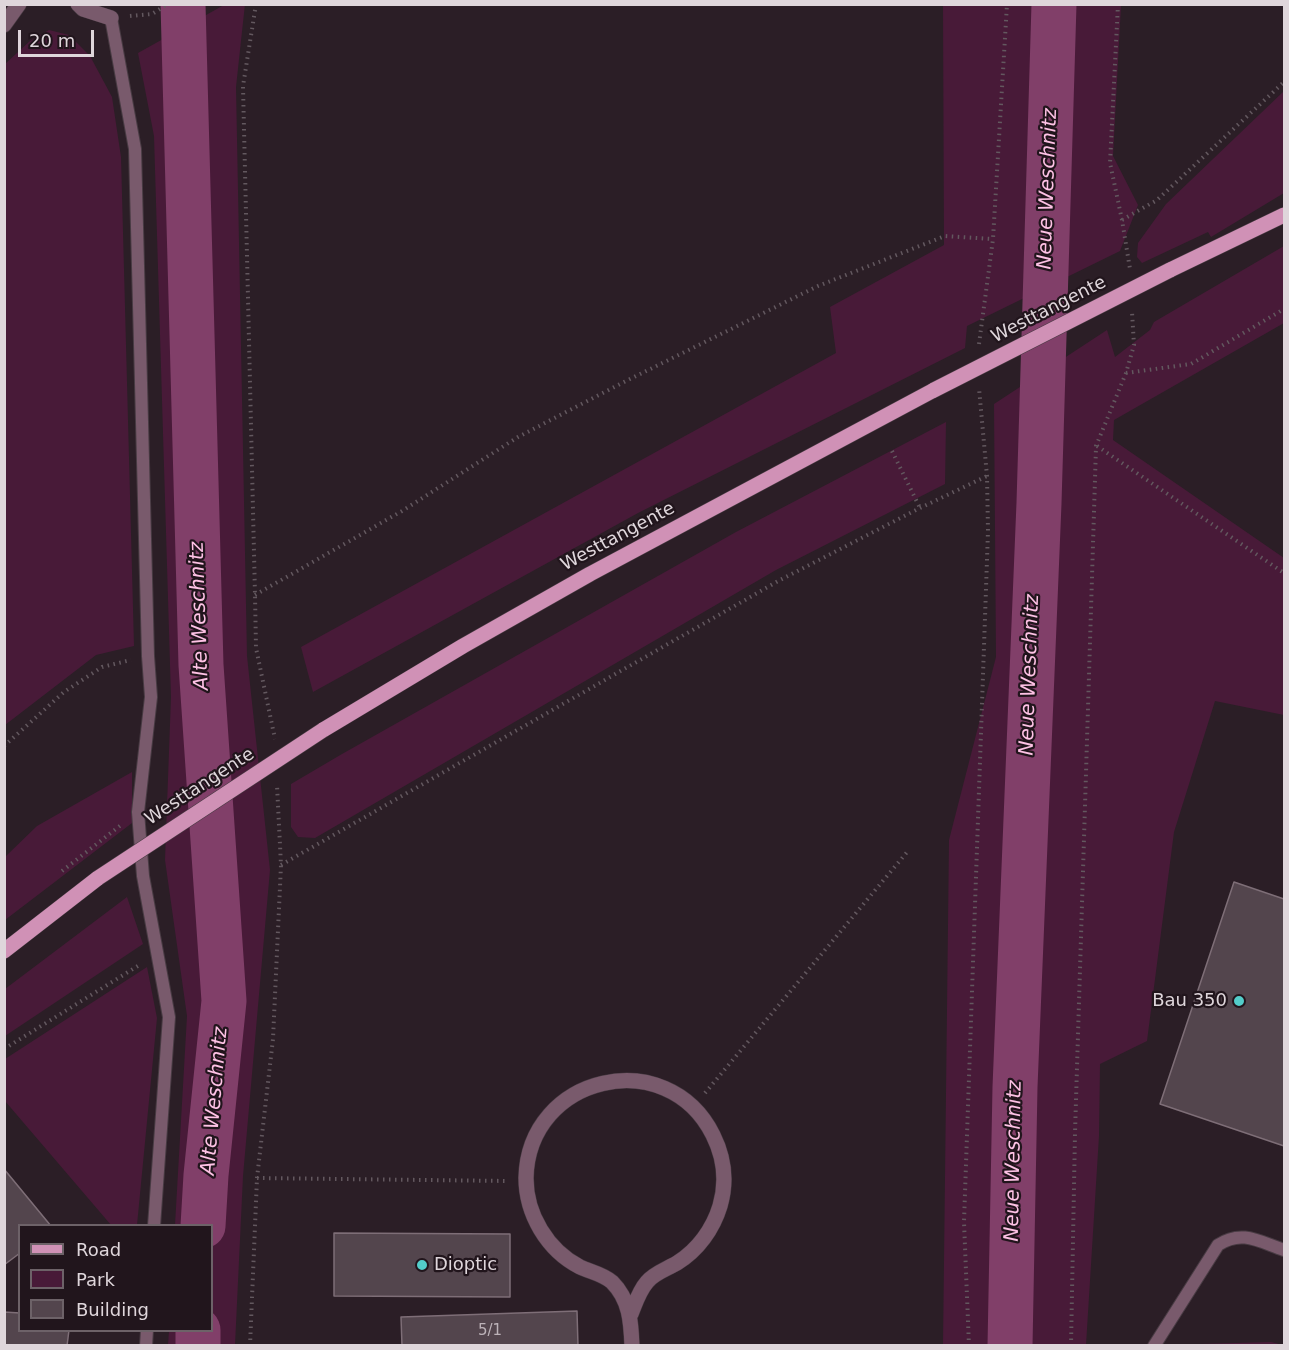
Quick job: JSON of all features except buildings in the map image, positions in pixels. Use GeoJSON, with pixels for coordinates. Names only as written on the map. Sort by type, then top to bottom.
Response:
{"type":"FeatureCollection","features":[{"type":"Feature","properties":{"kind":"main road","name":"Westtangente"},"geometry":{"type":"LineString","coordinates":[[4,951],[98,878],[323,730],[463,646],[580,580],[934,390],[1284,215]]}},
{"type":"Feature","properties":{"kind":"street"},"geometry":{"type":"LineString","coordinates":[[4,25],[19,4]]}},
{"type":"Feature","properties":{"kind":"street"},"geometry":{"type":"LineString","coordinates":[[78,4],[83,9],[111,18]]}},
{"type":"Feature","properties":{"kind":"street"},"geometry":{"type":"LineString","coordinates":[[631,1314],[611,1282],[570,1261],[544,1236],[533,1215],[526,1180],[529,1153],[540,1128],[548,1117],[567,1098],[591,1086],[618,1080],[645,1082],[670,1091],[693,1107],[710,1128],[720,1154],[724,1181],[719,1208],[708,1233],[690,1253],[647,1281],[631,1314],[632,1346]]}},
{"type":"Feature","properties":{"kind":"lane"},"geometry":{"type":"LineString","coordinates":[[111,18],[135,149],[148,656],[151,697],[138,812],[143,876],[169,1017],[154,1224]]}},
{"type":"Feature","properties":{"kind":"lane"},"geometry":{"type":"LineString","coordinates":[[1154,1346],[1218,1245],[1228,1239],[1243,1237],[1284,1250]]}},
{"type":"Feature","properties":{"kind":"path"},"geometry":{"type":"LineString","coordinates":[[152,14],[168,4]]}},
{"type":"Feature","properties":{"kind":"path"},"geometry":{"type":"LineString","coordinates":[[256,4],[243,86],[256,648],[275,736],[275,748]]}},
{"type":"Feature","properties":{"kind":"path"},"geometry":{"type":"LineString","coordinates":[[978,353],[993,240],[1007,4]]}},
{"type":"Feature","properties":{"kind":"path"},"geometry":{"type":"LineString","coordinates":[[1118,4],[1110,163],[1130,273]]}},
{"type":"Feature","properties":{"kind":"path"},"geometry":{"type":"LineString","coordinates":[[1122,220],[1157,200],[1284,82]]}},
{"type":"Feature","properties":{"kind":"path"},"geometry":{"type":"LineString","coordinates":[[255,595],[402,511],[518,437],[818,286],[945,236],[993,240]]}},
{"type":"Feature","properties":{"kind":"path"},"geometry":{"type":"LineString","coordinates":[[1071,1346],[1075,1133],[1096,446],[1126,374],[1134,345],[1132,304]]}},
{"type":"Feature","properties":{"kind":"path"},"geometry":{"type":"LineString","coordinates":[[1126,374],[1191,364],[1284,309]]}},
{"type":"Feature","properties":{"kind":"path"},"geometry":{"type":"LineString","coordinates":[[969,1346],[964,1222],[988,531],[987,476],[979,387]]}},
{"type":"Feature","properties":{"kind":"path"},"geometry":{"type":"LineString","coordinates":[[1096,446],[1284,573]]}},
{"type":"Feature","properties":{"kind":"path"},"geometry":{"type":"LineString","coordinates":[[892,451],[920,508]]}},
{"type":"Feature","properties":{"kind":"path"},"geometry":{"type":"LineString","coordinates":[[281,865],[780,580],[987,476]]}},
{"type":"Feature","properties":{"kind":"path"},"geometry":{"type":"LineString","coordinates":[[4,746],[64,692],[102,668],[148,656]]}},
{"type":"Feature","properties":{"kind":"path"},"geometry":{"type":"LineString","coordinates":[[250,1346],[257,1178],[273,1039],[281,865],[277,783]]}},
{"type":"Feature","properties":{"kind":"path"},"geometry":{"type":"LineString","coordinates":[[62,871],[138,812]]}},
{"type":"Feature","properties":{"kind":"path"},"geometry":{"type":"LineString","coordinates":[[693,1107],[908,852]]}},
{"type":"Feature","properties":{"kind":"path"},"geometry":{"type":"LineString","coordinates":[[4,1049],[156,954]]}},
{"type":"Feature","properties":{"kind":"path"},"geometry":{"type":"LineString","coordinates":[[257,1178],[526,1180]]}},
{"type":"Feature","properties":{"kind":"green space"},"geometry":{"type":"Polygon","coordinates":[[[245,4],[236,87],[247,656],[270,870],[243,1176],[235,1345],[168,1345],[169,1332],[213,1332],[213,1224],[175,1224],[187,1016],[165,860],[171,697],[154,136],[138,53],[224,5],[245,4]]]}},
{"type":"Feature","properties":{"kind":"green space"},"geometry":{"type":"Polygon","coordinates":[[[943,5],[1121,5],[1113,156],[1138,205],[1120,251],[967,326],[965,348],[638,513],[313,692],[301,647],[836,353],[830,307],[944,245],[943,5]]]}},
{"type":"Feature","properties":{"kind":"green space"},"geometry":{"type":"Polygon","coordinates":[[[49,30],[69,35],[90,56],[112,97],[121,157],[134,646],[96,655],[5,725],[5,64],[30,41],[49,30]]]}},
{"type":"Feature","properties":{"kind":"green space"},"geometry":{"type":"Polygon","coordinates":[[[1284,91],[1284,193],[1211,237],[1208,232],[1142,263],[1137,257],[1138,243],[1166,204],[1284,91]]]}},
{"type":"Feature","properties":{"kind":"green space"},"geometry":{"type":"Polygon","coordinates":[[[1284,246],[1284,323],[1114,420],[1113,440],[1284,558],[1284,715],[1215,701],[1174,832],[1147,1041],[1100,1064],[1099,1136],[1086,1345],[943,1345],[949,840],[996,657],[994,404],[1107,330],[1115,357],[1150,330],[1154,322],[1284,246]]]}},
{"type":"Feature","properties":{"kind":"green space"},"geometry":{"type":"Polygon","coordinates":[[[946,422],[945,484],[776,570],[315,838],[298,837],[291,827],[291,784],[736,532],[946,422]]]}},
{"type":"Feature","properties":{"kind":"green space"},"geometry":{"type":"Polygon","coordinates":[[[132,772],[132,823],[5,920],[5,857],[37,826],[132,772]]]}},
{"type":"Feature","properties":{"kind":"green space"},"geometry":{"type":"Polygon","coordinates":[[[127,897],[143,944],[5,1036],[5,989],[127,897]]]}},
{"type":"Feature","properties":{"kind":"green space"},"geometry":{"type":"Polygon","coordinates":[[[147,967],[157,1018],[137,1224],[110,1224],[5,1101],[5,1059],[147,967]]]}},
{"type":"Feature","properties":{"kind":"green space"},"geometry":{"type":"Polygon","coordinates":[[[1271,1342],[1283,1345],[1196,1345],[1200,1344],[1271,1342]]]}},
{"type":"Feature","properties":{"kind":"waterway","name":"Alte Weschnitz"},"geometry":{"type":"LineString","coordinates":[[183,4],[201,665],[224,1001],[203,1224]]}},
{"type":"Feature","properties":{"kind":"waterway","name":"Neue Weschnitz"},"geometry":{"type":"LineString","coordinates":[[1010,1346],[1015,1087],[1039,503],[1054,4]]}},
{"type":"Feature","properties":{"kind":"waterway","name":"Alte Weschnitz"},"geometry":{"type":"LineString","coordinates":[[198,1332],[198,1346]]}},
{"type":"Feature","properties":{"kind":"place","name":"Bau 350"},"geometry":{"type":"Point","coordinates":[1239,1001]}},
{"type":"Feature","properties":{"kind":"place","name":"Dioptic"},"geometry":{"type":"Point","coordinates":[422,1265]}}]}
